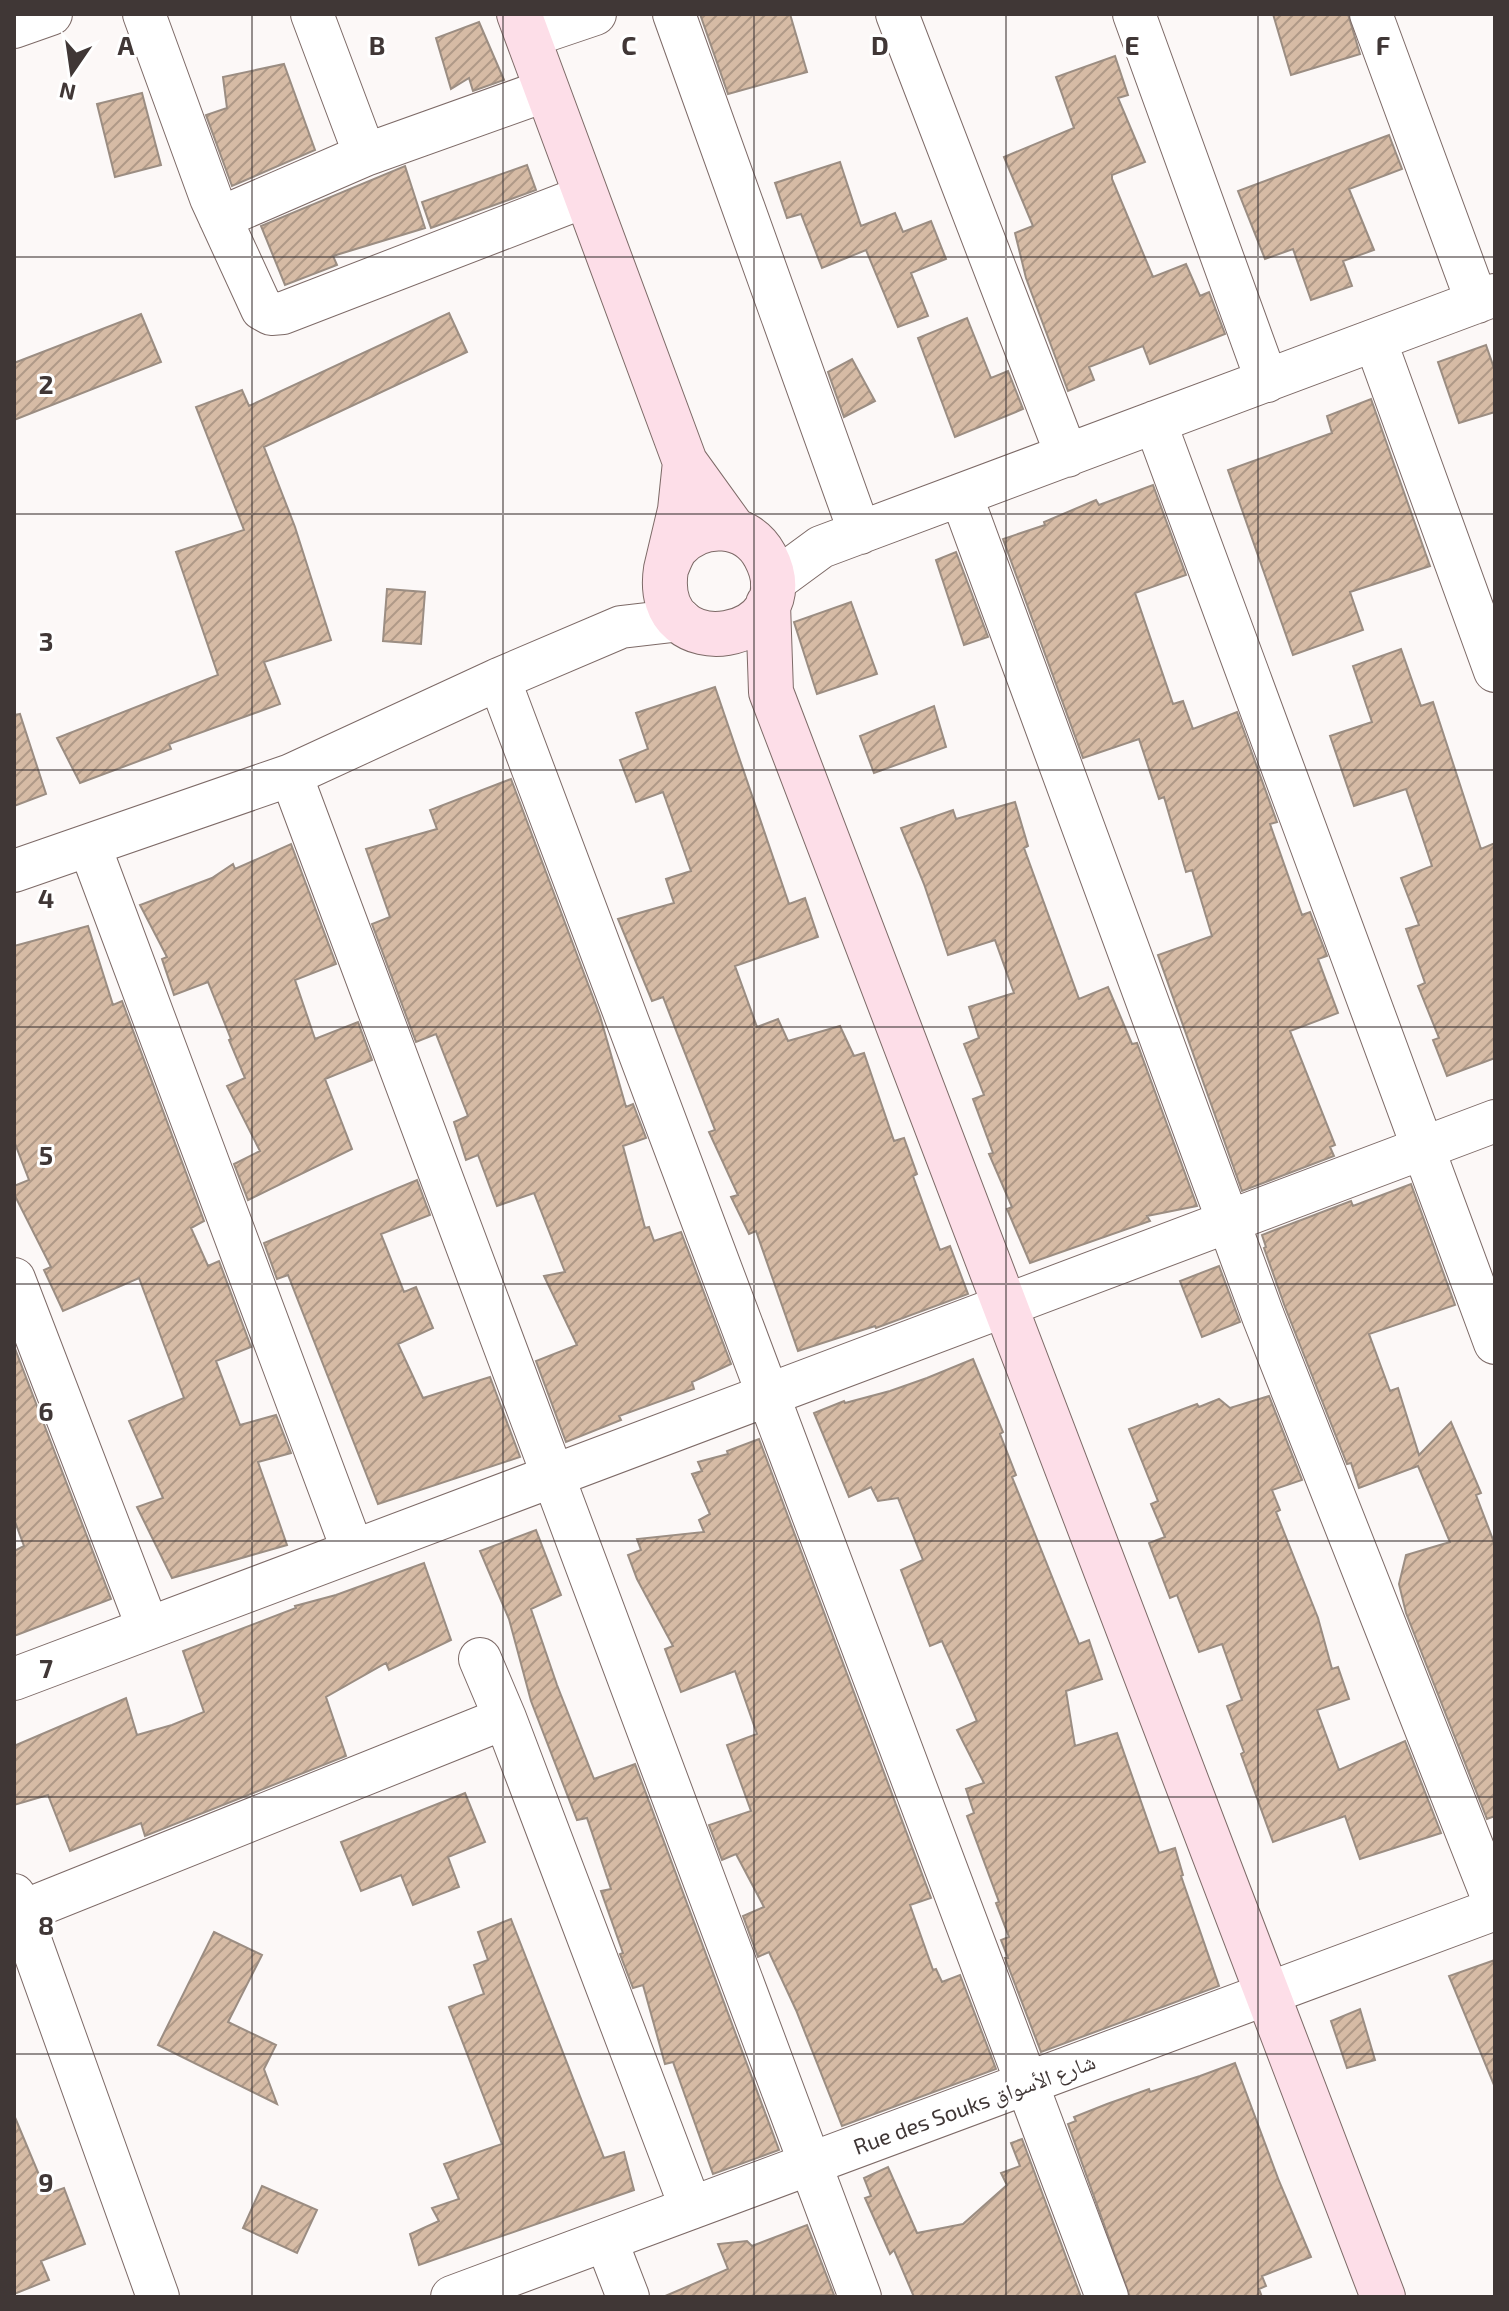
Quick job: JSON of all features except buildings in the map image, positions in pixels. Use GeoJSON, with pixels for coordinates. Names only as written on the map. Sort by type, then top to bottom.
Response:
{"type":"FeatureCollection","features":[{"type":"Feature","properties":{"kind":"street"},"geometry":{"type":"LineString","coordinates":[[14,27],[51,14]]}},
{"type":"Feature","properties":{"kind":"street"},"geometry":{"type":"LineString","coordinates":[[144,14],[220,218],[262,309],[271,314],[283,313],[586,196]]}},
{"type":"Feature","properties":{"kind":"street"},"geometry":{"type":"LineString","coordinates":[[312,14],[365,155]]}},
{"type":"Feature","properties":{"kind":"street"},"geometry":{"type":"LineString","coordinates":[[595,14],[523,26],[685,462],[759,566],[771,692],[1383,2297]]}},
{"type":"Feature","properties":{"kind":"street"},"geometry":{"type":"LineString","coordinates":[[674,14],[860,533]]}},
{"type":"Feature","properties":{"kind":"street"},"geometry":{"type":"LineString","coordinates":[[897,14],[1067,456]]}},
{"type":"Feature","properties":{"kind":"street"},"geometry":{"type":"LineString","coordinates":[[1134,14],[1267,381]]}},
{"type":"Feature","properties":{"kind":"street"},"geometry":{"type":"LineString","coordinates":[[759,566],[860,533],[1486,299],[1371,14]]}},
{"type":"Feature","properties":{"kind":"street"},"geometry":{"type":"LineString","coordinates":[[220,218],[365,155],[547,90]]}},
{"type":"Feature","properties":{"kind":"street"},"geometry":{"type":"LineString","coordinates":[[1375,340],[1495,671]]}},
{"type":"Feature","properties":{"kind":"street"},"geometry":{"type":"LineString","coordinates":[[1155,422],[1495,1343]]}},
{"type":"Feature","properties":{"kind":"street"},"geometry":{"type":"LineString","coordinates":[[680,602],[680,510],[685,462]]}},
{"type":"Feature","properties":{"kind":"street"},"geometry":{"type":"LineString","coordinates":[[961,495],[1263,1316],[1495,1906]]}},
{"type":"Feature","properties":{"kind":"street"},"geometry":{"type":"LineString","coordinates":[[680,602],[722,635],[736,633],[760,616],[759,566],[712,528],[692,535],[675,549],[680,602],[771,692]]}},
{"type":"Feature","properties":{"kind":"street"},"geometry":{"type":"LineString","coordinates":[[14,871],[291,775],[499,679],[680,602]]}},
{"type":"Feature","properties":{"kind":"street"},"geometry":{"type":"LineString","coordinates":[[499,679],[1107,2297]]}},
{"type":"Feature","properties":{"kind":"street"},"geometry":{"type":"LineString","coordinates":[[291,775],[860,2297]]}},
{"type":"Feature","properties":{"kind":"street"},"geometry":{"type":"LineString","coordinates":[[90,847],[353,1551]]}},
{"type":"Feature","properties":{"kind":"street"},"geometry":{"type":"LineString","coordinates":[[14,1679],[1495,1121]]}},
{"type":"Feature","properties":{"kind":"street"},"geometry":{"type":"LineString","coordinates":[[14,1279],[148,1628]]}},
{"type":"Feature","properties":{"kind":"street"},"geometry":{"type":"LineString","coordinates":[[480,1659],[691,2208]]}},
{"type":"Feature","properties":{"kind":"street"},"geometry":{"type":"LineString","coordinates":[[158,2297],[17,1904],[505,1718]]}},
{"type":"Feature","properties":{"kind":"street","name":"Rue des Souks شارع الأسواق"},"geometry":{"type":"LineString","coordinates":[[452,2297],[1495,1906]]}},
{"type":"Feature","properties":{"kind":"street"},"geometry":{"type":"LineString","coordinates":[[606,2240],[628,2297]]}}]}
